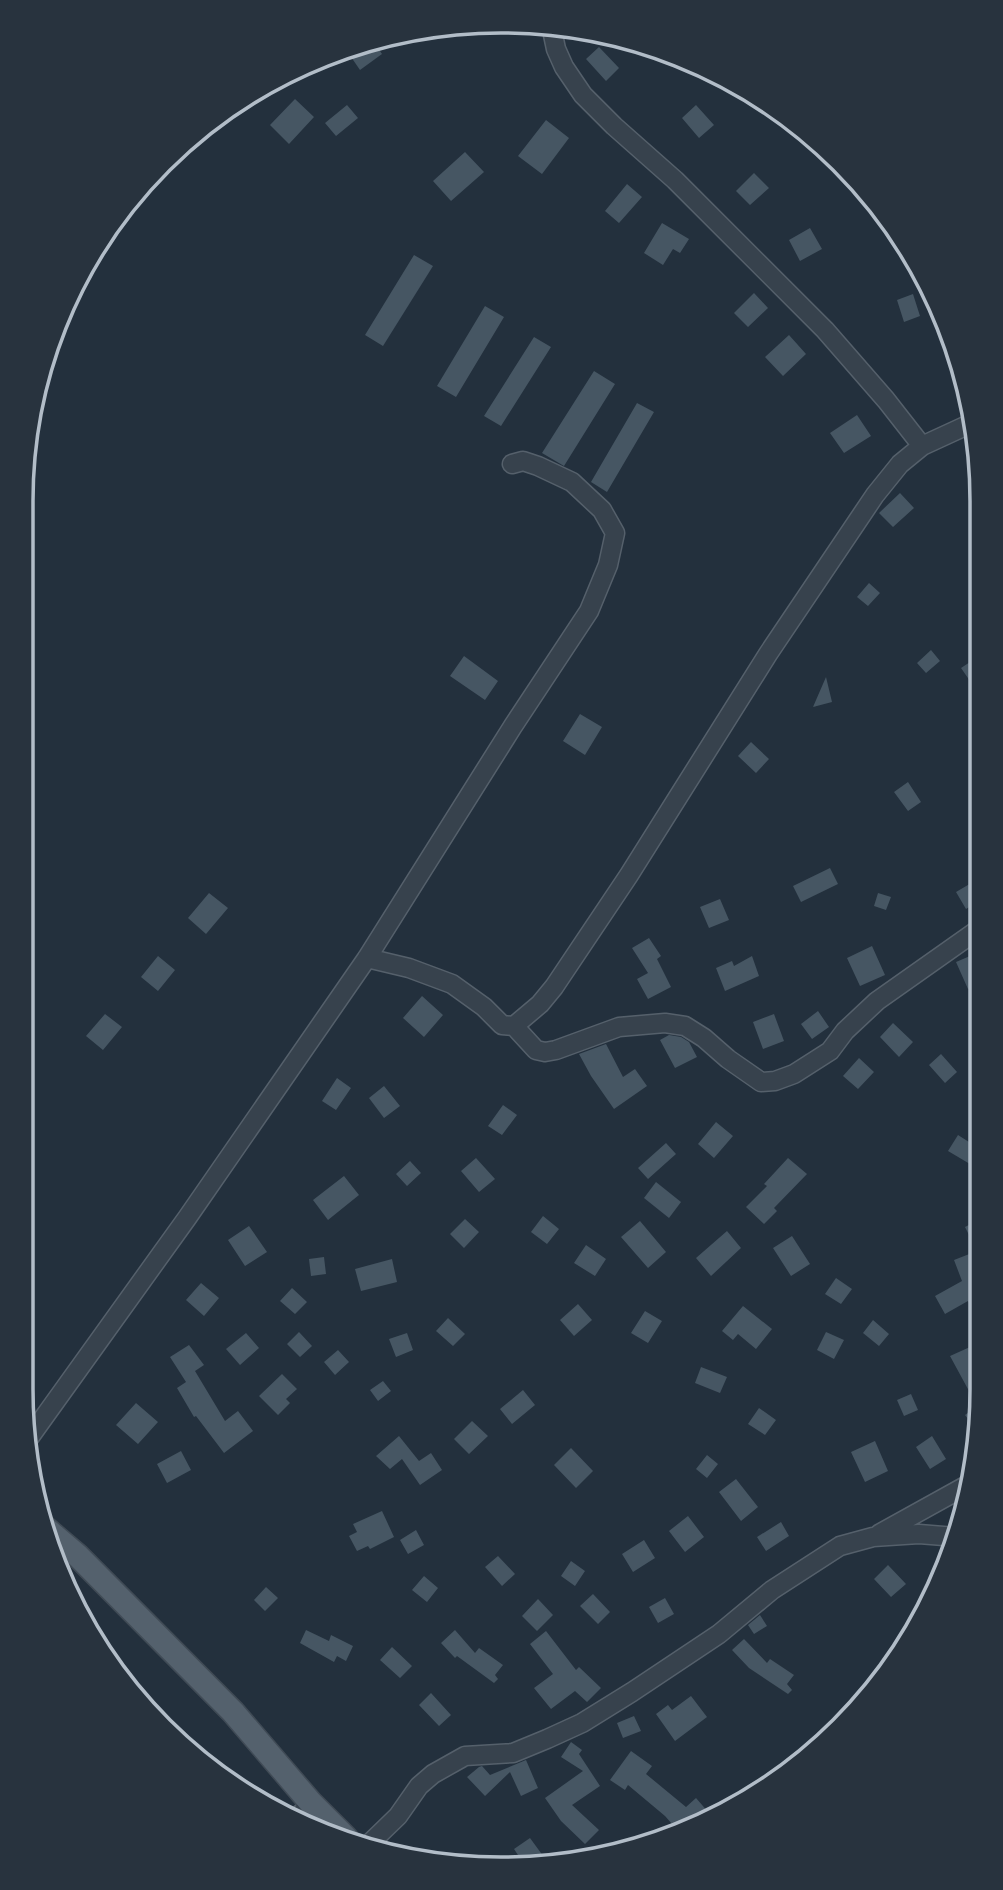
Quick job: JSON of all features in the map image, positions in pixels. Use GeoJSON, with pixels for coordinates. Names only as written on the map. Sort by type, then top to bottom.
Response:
{"type":"FeatureCollection","features":[{"type":"Feature","properties":{"kind":"main road"},"geometry":{"type":"LineString","coordinates":[[58,1539],[233,1712],[305,1810]]}},
{"type":"Feature","properties":{"kind":"street"},"geometry":{"type":"LineString","coordinates":[[553,36],[564,67],[583,95],[675,180],[825,330],[922,446]]}},
{"type":"Feature","properties":{"kind":"street"},"geometry":{"type":"LineString","coordinates":[[514,1026],[540,1004],[554,987],[629,875],[768,653],[875,495],[900,464],[922,446],[964,427]]}},
{"type":"Feature","properties":{"kind":"street"},"geometry":{"type":"LineString","coordinates":[[35,1430],[187,1218],[367,958],[589,611],[608,565],[615,533],[602,510],[572,482],[523,461],[512,464]]}},
{"type":"Feature","properties":{"kind":"street"},"geometry":{"type":"LineString","coordinates":[[367,958],[409,968],[452,984],[484,1007],[502,1025],[514,1026],[536,1050],[556,1050],[619,1027],[665,1023],[685,1026],[761,1082],[775,1081],[794,1074],[830,1051],[845,1031],[877,1001],[970,935]]}},
{"type":"Feature","properties":{"kind":"street"},"geometry":{"type":"LineString","coordinates":[[873,1537],[959,1490]]}},
{"type":"Feature","properties":{"kind":"street"},"geometry":{"type":"LineString","coordinates":[[374,1839],[398,1816],[419,1786],[433,1774],[465,1756],[513,1753],[582,1723],[719,1634],[772,1590],[840,1546],[873,1537],[919,1534],[946,1536]]}},
{"type":"Feature","properties":{"kind":"building"},"geometry":{"type":"Polygon","coordinates":[[[599,47],[619,68],[606,81],[586,59],[599,47]]]}},
{"type":"Feature","properties":{"kind":"building"},"geometry":{"type":"Polygon","coordinates":[[[379,49],[382,54],[360,70],[352,58],[379,49]]]}},
{"type":"Feature","properties":{"kind":"building"},"geometry":{"type":"Polygon","coordinates":[[[295,99],[314,117],[289,144],[270,125],[295,99]]]}},
{"type":"Feature","properties":{"kind":"building"},"geometry":{"type":"Polygon","coordinates":[[[347,105],[358,118],[336,136],[325,123],[347,105]]]}},
{"type":"Feature","properties":{"kind":"building"},"geometry":{"type":"Polygon","coordinates":[[[696,105],[714,125],[699,138],[682,118],[696,105]]]}},
{"type":"Feature","properties":{"kind":"building"},"geometry":{"type":"Polygon","coordinates":[[[546,120],[569,138],[542,174],[518,156],[546,120]]]}},
{"type":"Feature","properties":{"kind":"building"},"geometry":{"type":"Polygon","coordinates":[[[465,152],[484,172],[451,201],[433,181],[465,152]]]}},
{"type":"Feature","properties":{"kind":"building"},"geometry":{"type":"Polygon","coordinates":[[[754,173],[769,188],[750,205],[736,191],[754,173]]]}},
{"type":"Feature","properties":{"kind":"building"},"geometry":{"type":"Polygon","coordinates":[[[627,184],[642,197],[619,223],[605,211],[627,184]]]}},
{"type":"Feature","properties":{"kind":"building"},"geometry":{"type":"Polygon","coordinates":[[[662,223],[689,239],[680,253],[673,249],[663,265],[644,253],[662,223]]]}},
{"type":"Feature","properties":{"kind":"building"},"geometry":{"type":"Polygon","coordinates":[[[810,228],[822,249],[800,261],[789,240],[810,228]]]}},
{"type":"Feature","properties":{"kind":"building"},"geometry":{"type":"Polygon","coordinates":[[[414,255],[433,266],[383,346],[365,335],[414,255]]]}},
{"type":"Feature","properties":{"kind":"building"},"geometry":{"type":"Polygon","coordinates":[[[754,293],[768,308],[748,327],[734,313],[754,293]]]}},
{"type":"Feature","properties":{"kind":"building"},"geometry":{"type":"Polygon","coordinates":[[[913,294],[920,316],[904,322],[897,300],[913,294]]]}},
{"type":"Feature","properties":{"kind":"building"},"geometry":{"type":"Polygon","coordinates":[[[485,306],[504,317],[456,397],[437,386],[485,306]]]}},
{"type":"Feature","properties":{"kind":"building"},"geometry":{"type":"Polygon","coordinates":[[[789,335],[806,354],[783,376],[765,357],[789,335]]]}},
{"type":"Feature","properties":{"kind":"building"},"geometry":{"type":"Polygon","coordinates":[[[534,337],[551,347],[501,426],[484,416],[534,337]]]}},
{"type":"Feature","properties":{"kind":"building"},"geometry":{"type":"Polygon","coordinates":[[[594,371],[615,384],[564,466],[542,453],[594,371]]]}},
{"type":"Feature","properties":{"kind":"building"},"geometry":{"type":"Polygon","coordinates":[[[637,403],[654,412],[607,492],[591,482],[637,403]]]}},
{"type":"Feature","properties":{"kind":"building"},"geometry":{"type":"Polygon","coordinates":[[[857,415],[871,436],[844,453],[830,433],[857,415]]]}},
{"type":"Feature","properties":{"kind":"building"},"geometry":{"type":"Polygon","coordinates":[[[900,493],[914,508],[893,527],[879,513],[900,493]]]}},
{"type":"Feature","properties":{"kind":"building"},"geometry":{"type":"Polygon","coordinates":[[[869,583],[880,593],[868,606],[857,597],[869,583]]]}},
{"type":"Feature","properties":{"kind":"building"},"geometry":{"type":"Polygon","coordinates":[[[931,650],[940,661],[926,673],[917,663],[931,650]]]}},
{"type":"Feature","properties":{"kind":"building"},"geometry":{"type":"Polygon","coordinates":[[[464,656],[498,681],[485,700],[450,676],[464,656]]]}},
{"type":"Feature","properties":{"kind":"building"},"geometry":{"type":"Polygon","coordinates":[[[970,662],[970,681],[961,668],[970,662]]]}},
{"type":"Feature","properties":{"kind":"building"},"geometry":{"type":"Polygon","coordinates":[[[826,677],[832,702],[813,707],[826,677]]]}},
{"type":"Feature","properties":{"kind":"building"},"geometry":{"type":"Polygon","coordinates":[[[580,714],[602,727],[585,755],[563,741],[580,714]]]}},
{"type":"Feature","properties":{"kind":"building"},"geometry":{"type":"Polygon","coordinates":[[[751,742],[769,759],[756,773],[738,756],[751,742]]]}},
{"type":"Feature","properties":{"kind":"building"},"geometry":{"type":"Polygon","coordinates":[[[908,782],[921,802],[908,811],[894,792],[908,782]]]}},
{"type":"Feature","properties":{"kind":"building"},"geometry":{"type":"Polygon","coordinates":[[[830,868],[838,884],[801,902],[793,886],[830,868]]]}},
{"type":"Feature","properties":{"kind":"building"},"geometry":{"type":"Polygon","coordinates":[[[970,884],[970,907],[966,909],[956,892],[970,884]]]}},
{"type":"Feature","properties":{"kind":"building"},"geometry":{"type":"Polygon","coordinates":[[[209,893],[228,908],[206,934],[188,918],[209,893]]]}},
{"type":"Feature","properties":{"kind":"building"},"geometry":{"type":"Polygon","coordinates":[[[878,893],[891,897],[886,910],[874,906],[878,893]]]}},
{"type":"Feature","properties":{"kind":"building"},"geometry":{"type":"Polygon","coordinates":[[[720,899],[729,920],[709,928],[700,907],[720,899]]]}},
{"type":"Feature","properties":{"kind":"building"},"geometry":{"type":"Polygon","coordinates":[[[649,938],[661,956],[657,959],[671,987],[648,999],[637,979],[648,973],[632,948],[649,938]]]}},
{"type":"Feature","properties":{"kind":"building"},"geometry":{"type":"Polygon","coordinates":[[[872,946],[885,975],[860,986],[847,958],[872,946]]]}},
{"type":"Feature","properties":{"kind":"building"},"geometry":{"type":"Polygon","coordinates":[[[158,956],[175,970],[158,991],[141,977],[158,956]]]}},
{"type":"Feature","properties":{"kind":"building"},"geometry":{"type":"Polygon","coordinates":[[[752,956],[759,976],[725,991],[716,968],[732,961],[734,966],[752,956]]]}},
{"type":"Feature","properties":{"kind":"building"},"geometry":{"type":"Polygon","coordinates":[[[970,956],[970,988],[968,989],[956,962],[970,956]]]}},
{"type":"Feature","properties":{"kind":"building"},"geometry":{"type":"Polygon","coordinates":[[[422,996],[443,1015],[424,1037],[403,1018],[422,996]]]}},
{"type":"Feature","properties":{"kind":"building"},"geometry":{"type":"Polygon","coordinates":[[[818,1011],[829,1027],[812,1039],[801,1024],[818,1011]]]}},
{"type":"Feature","properties":{"kind":"building"},"geometry":{"type":"Polygon","coordinates":[[[105,1014],[122,1027],[103,1050],[86,1036],[105,1014]]]}},
{"type":"Feature","properties":{"kind":"building"},"geometry":{"type":"Polygon","coordinates":[[[774,1014],[784,1041],[763,1049],[753,1022],[774,1014]]]}},
{"type":"Feature","properties":{"kind":"building"},"geometry":{"type":"Polygon","coordinates":[[[893,1023],[913,1042],[899,1057],[880,1037],[893,1023]]]}},
{"type":"Feature","properties":{"kind":"building"},"geometry":{"type":"Polygon","coordinates":[[[669,1035],[689,1042],[697,1057],[675,1068],[660,1040],[669,1035]]]}},
{"type":"Feature","properties":{"kind":"building"},"geometry":{"type":"Polygon","coordinates":[[[606,1044],[623,1077],[635,1069],[647,1086],[614,1109],[579,1054],[606,1044]]]}},
{"type":"Feature","properties":{"kind":"building"},"geometry":{"type":"Polygon","coordinates":[[[941,1054],[957,1072],[945,1083],[929,1065],[941,1054]]]}},
{"type":"Feature","properties":{"kind":"building"},"geometry":{"type":"Polygon","coordinates":[[[859,1058],[874,1072],[858,1089],[843,1076],[859,1058]]]}},
{"type":"Feature","properties":{"kind":"building"},"geometry":{"type":"Polygon","coordinates":[[[337,1078],[351,1088],[336,1110],[322,1101],[337,1078]]]}},
{"type":"Feature","properties":{"kind":"building"},"geometry":{"type":"Polygon","coordinates":[[[384,1086],[400,1106],[384,1118],[369,1098],[384,1086]]]}},
{"type":"Feature","properties":{"kind":"building"},"geometry":{"type":"Polygon","coordinates":[[[503,1105],[517,1115],[502,1135],[488,1126],[503,1105]]]}},
{"type":"Feature","properties":{"kind":"building"},"geometry":{"type":"Polygon","coordinates":[[[716,1122],[733,1136],[714,1158],[698,1144],[716,1122]]]}},
{"type":"Feature","properties":{"kind":"building"},"geometry":{"type":"Polygon","coordinates":[[[958,1135],[970,1143],[970,1164],[948,1151],[958,1135]]]}},
{"type":"Feature","properties":{"kind":"building"},"geometry":{"type":"Polygon","coordinates":[[[666,1143],[676,1154],[648,1179],[638,1168],[666,1143]]]}},
{"type":"Feature","properties":{"kind":"building"},"geometry":{"type":"Polygon","coordinates":[[[476,1158],[495,1179],[479,1192],[461,1171],[476,1158]]]}},
{"type":"Feature","properties":{"kind":"building"},"geometry":{"type":"Polygon","coordinates":[[[788,1158],[807,1174],[774,1208],[777,1211],[764,1224],[746,1207],[767,1186],[764,1184],[788,1158]]]}},
{"type":"Feature","properties":{"kind":"building"},"geometry":{"type":"Polygon","coordinates":[[[410,1161],[421,1173],[407,1186],[396,1174],[410,1161]]]}},
{"type":"Feature","properties":{"kind":"building"},"geometry":{"type":"Polygon","coordinates":[[[344,1176],[359,1195],[328,1220],[313,1200],[344,1176]]]}},
{"type":"Feature","properties":{"kind":"building"},"geometry":{"type":"Polygon","coordinates":[[[656,1182],[681,1202],[669,1218],[644,1198],[656,1182]]]}},
{"type":"Feature","properties":{"kind":"building"},"geometry":{"type":"Polygon","coordinates":[[[543,1216],[559,1229],[547,1244],[531,1232],[543,1216]]]}},
{"type":"Feature","properties":{"kind":"building"},"geometry":{"type":"Polygon","coordinates":[[[465,1219],[479,1232],[464,1248],[450,1234],[465,1219]]]}},
{"type":"Feature","properties":{"kind":"building"},"geometry":{"type":"Polygon","coordinates":[[[640,1221],[666,1252],[648,1268],[621,1237],[640,1221]]]}},
{"type":"Feature","properties":{"kind":"building"},"geometry":{"type":"Polygon","coordinates":[[[970,1224],[970,1237],[965,1227],[970,1224]]]}},
{"type":"Feature","properties":{"kind":"building"},"geometry":{"type":"Polygon","coordinates":[[[249,1226],[267,1252],[245,1266],[228,1240],[249,1226]]]}},
{"type":"Feature","properties":{"kind":"building"},"geometry":{"type":"Polygon","coordinates":[[[727,1231],[741,1248],[711,1276],[696,1258],[727,1231]]]}},
{"type":"Feature","properties":{"kind":"building"},"geometry":{"type":"Polygon","coordinates":[[[792,1236],[810,1264],[791,1276],[773,1248],[792,1236]]]}},
{"type":"Feature","properties":{"kind":"building"},"geometry":{"type":"Polygon","coordinates":[[[586,1245],[606,1259],[595,1276],[574,1263],[586,1245]]]}},
{"type":"Feature","properties":{"kind":"building"},"geometry":{"type":"Polygon","coordinates":[[[970,1254],[970,1305],[968,1301],[945,1314],[935,1296],[962,1281],[954,1260],[970,1254]]]}},
{"type":"Feature","properties":{"kind":"building"},"geometry":{"type":"Polygon","coordinates":[[[324,1257],[326,1274],[311,1276],[309,1259],[324,1257]]]}},
{"type":"Feature","properties":{"kind":"building"},"geometry":{"type":"Polygon","coordinates":[[[392,1259],[397,1282],[361,1291],[355,1269],[392,1259]]]}},
{"type":"Feature","properties":{"kind":"building"},"geometry":{"type":"Polygon","coordinates":[[[836,1278],[852,1289],[841,1304],[825,1294],[836,1278]]]}},
{"type":"Feature","properties":{"kind":"building"},"geometry":{"type":"Polygon","coordinates":[[[201,1283],[219,1298],[204,1316],[186,1300],[201,1283]]]}},
{"type":"Feature","properties":{"kind":"building"},"geometry":{"type":"Polygon","coordinates":[[[292,1288],[307,1302],[295,1314],[280,1301],[292,1288]]]}},
{"type":"Feature","properties":{"kind":"building"},"geometry":{"type":"Polygon","coordinates":[[[578,1304],[592,1320],[574,1336],[560,1320],[578,1304]]]}},
{"type":"Feature","properties":{"kind":"building"},"geometry":{"type":"Polygon","coordinates":[[[743,1306],[772,1329],[756,1349],[738,1334],[733,1340],[722,1331],[743,1306]]]}},
{"type":"Feature","properties":{"kind":"building"},"geometry":{"type":"Polygon","coordinates":[[[645,1311],[662,1321],[648,1343],[631,1333],[645,1311]]]}},
{"type":"Feature","properties":{"kind":"building"},"geometry":{"type":"Polygon","coordinates":[[[448,1318],[465,1334],[453,1346],[436,1331],[448,1318]]]}},
{"type":"Feature","properties":{"kind":"building"},"geometry":{"type":"Polygon","coordinates":[[[873,1320],[889,1334],[879,1346],[863,1333],[873,1320]]]}},
{"type":"Feature","properties":{"kind":"building"},"geometry":{"type":"Polygon","coordinates":[[[299,1332],[312,1346],[300,1357],[287,1344],[299,1332]]]}},
{"type":"Feature","properties":{"kind":"building"},"geometry":{"type":"Polygon","coordinates":[[[826,1332],[844,1340],[834,1359],[817,1350],[826,1332]]]}},
{"type":"Feature","properties":{"kind":"building"},"geometry":{"type":"Polygon","coordinates":[[[246,1333],[259,1348],[240,1365],[226,1349],[246,1333]]]}},
{"type":"Feature","properties":{"kind":"building"},"geometry":{"type":"Polygon","coordinates":[[[407,1333],[413,1350],[396,1357],[389,1339],[407,1333]]]}},
{"type":"Feature","properties":{"kind":"building"},"geometry":{"type":"Polygon","coordinates":[[[189,1345],[204,1365],[195,1371],[225,1421],[238,1411],[253,1431],[224,1453],[196,1416],[194,1417],[177,1388],[186,1382],[170,1357],[189,1345]]]}},
{"type":"Feature","properties":{"kind":"building"},"geometry":{"type":"Polygon","coordinates":[[[970,1347],[970,1391],[969,1391],[950,1356],[970,1347]]]}},
{"type":"Feature","properties":{"kind":"building"},"geometry":{"type":"Polygon","coordinates":[[[338,1350],[349,1362],[335,1375],[324,1362],[338,1350]]]}},
{"type":"Feature","properties":{"kind":"building"},"geometry":{"type":"Polygon","coordinates":[[[701,1367],[727,1377],[720,1393],[695,1383],[701,1367]]]}},
{"type":"Feature","properties":{"kind":"building"},"geometry":{"type":"Polygon","coordinates":[[[282,1374],[297,1389],[286,1399],[290,1403],[278,1415],[259,1396],[282,1374]]]}},
{"type":"Feature","properties":{"kind":"building"},"geometry":{"type":"Polygon","coordinates":[[[383,1381],[391,1391],[378,1401],[370,1390],[383,1381]]]}},
{"type":"Feature","properties":{"kind":"building"},"geometry":{"type":"Polygon","coordinates":[[[523,1390],[535,1405],[512,1424],[500,1409],[523,1390]]]}},
{"type":"Feature","properties":{"kind":"building"},"geometry":{"type":"Polygon","coordinates":[[[911,1394],[918,1410],[904,1416],[897,1400],[911,1394]]]}},
{"type":"Feature","properties":{"kind":"building"},"geometry":{"type":"Polygon","coordinates":[[[136,1403],[158,1422],[138,1444],[116,1425],[136,1403]]]}},
{"type":"Feature","properties":{"kind":"building"},"geometry":{"type":"Polygon","coordinates":[[[759,1408],[776,1420],[765,1435],[748,1424],[759,1408]]]}},
{"type":"Feature","properties":{"kind":"building"},"geometry":{"type":"Polygon","coordinates":[[[472,1421],[488,1436],[469,1454],[454,1439],[472,1421]]]}},
{"type":"Feature","properties":{"kind":"building"},"geometry":{"type":"Polygon","coordinates":[[[399,1436],[419,1461],[431,1453],[442,1470],[420,1485],[402,1459],[390,1469],[376,1456],[399,1436]]]}},
{"type":"Feature","properties":{"kind":"building"},"geometry":{"type":"Polygon","coordinates":[[[932,1436],[946,1459],[930,1469],[916,1447],[932,1436]]]}},
{"type":"Feature","properties":{"kind":"building"},"geometry":{"type":"Polygon","coordinates":[[[875,1441],[888,1471],[865,1482],[851,1452],[875,1441]]]}},
{"type":"Feature","properties":{"kind":"building"},"geometry":{"type":"Polygon","coordinates":[[[571,1448],[593,1471],[576,1488],[554,1465],[571,1448]]]}},
{"type":"Feature","properties":{"kind":"building"},"geometry":{"type":"Polygon","coordinates":[[[181,1451],[191,1470],[167,1483],[157,1464],[181,1451]]]}},
{"type":"Feature","properties":{"kind":"building"},"geometry":{"type":"Polygon","coordinates":[[[707,1455],[718,1464],[707,1478],[696,1469],[707,1455]]]}},
{"type":"Feature","properties":{"kind":"building"},"geometry":{"type":"Polygon","coordinates":[[[736,1479],[758,1507],[741,1521],[719,1492],[736,1479]]]}},
{"type":"Feature","properties":{"kind":"building"},"geometry":{"type":"Polygon","coordinates":[[[382,1511],[394,1537],[370,1549],[368,1546],[357,1551],[349,1536],[357,1532],[353,1524],[382,1511]]]}},
{"type":"Feature","properties":{"kind":"building"},"geometry":{"type":"Polygon","coordinates":[[[688,1516],[704,1537],[685,1552],[669,1531],[688,1516]]]}},
{"type":"Feature","properties":{"kind":"building"},"geometry":{"type":"Polygon","coordinates":[[[781,1522],[789,1536],[766,1551],[757,1537],[781,1522]]]}},
{"type":"Feature","properties":{"kind":"building"},"geometry":{"type":"Polygon","coordinates":[[[416,1530],[424,1545],[408,1554],[400,1540],[416,1530]]]}},
{"type":"Feature","properties":{"kind":"building"},"geometry":{"type":"Polygon","coordinates":[[[644,1540],[655,1558],[633,1572],[622,1554],[644,1540]]]}},
{"type":"Feature","properties":{"kind":"building"},"geometry":{"type":"Polygon","coordinates":[[[498,1556],[515,1574],[502,1586],[485,1567],[498,1556]]]}},
{"type":"Feature","properties":{"kind":"building"},"geometry":{"type":"Polygon","coordinates":[[[571,1561],[585,1571],[575,1586],[561,1576],[571,1561]]]}},
{"type":"Feature","properties":{"kind":"building"},"geometry":{"type":"Polygon","coordinates":[[[888,1565],[906,1584],[891,1597],[874,1579],[888,1565]]]}},
{"type":"Feature","properties":{"kind":"building"},"geometry":{"type":"Polygon","coordinates":[[[424,1576],[438,1588],[427,1602],[412,1590],[424,1576]]]}},
{"type":"Feature","properties":{"kind":"building"},"geometry":{"type":"Polygon","coordinates":[[[266,1587],[278,1598],[265,1611],[254,1600],[266,1587]]]}},
{"type":"Feature","properties":{"kind":"building"},"geometry":{"type":"Polygon","coordinates":[[[593,1594],[610,1612],[598,1624],[580,1606],[593,1594]]]}},
{"type":"Feature","properties":{"kind":"building"},"geometry":{"type":"Polygon","coordinates":[[[665,1598],[674,1614],[658,1623],[649,1607],[665,1598]]]}},
{"type":"Feature","properties":{"kind":"building"},"geometry":{"type":"Polygon","coordinates":[[[538,1599],[553,1615],[537,1631],[522,1616],[538,1599]]]}},
{"type":"Feature","properties":{"kind":"building"},"geometry":{"type":"Polygon","coordinates":[[[760,1615],[767,1626],[754,1634],[748,1625],[760,1615]]]}},
{"type":"Feature","properties":{"kind":"building"},"geometry":{"type":"Polygon","coordinates":[[[306,1630],[329,1641],[331,1635],[353,1646],[346,1661],[337,1656],[334,1662],[300,1643],[306,1630]]]}},
{"type":"Feature","properties":{"kind":"building"},"geometry":{"type":"Polygon","coordinates":[[[455,1630],[475,1653],[479,1648],[503,1665],[495,1675],[498,1679],[494,1683],[457,1656],[455,1658],[441,1643],[455,1630]]]}},
{"type":"Feature","properties":{"kind":"building"},"geometry":{"type":"Polygon","coordinates":[[[546,1631],[576,1670],[579,1667],[601,1688],[587,1702],[575,1691],[551,1709],[534,1688],[553,1674],[530,1644],[546,1631]]]}},
{"type":"Feature","properties":{"kind":"building"},"geometry":{"type":"Polygon","coordinates":[[[744,1639],[767,1663],[770,1659],[794,1675],[787,1684],[792,1690],[788,1694],[749,1668],[732,1650],[744,1639]]]}},
{"type":"Feature","properties":{"kind":"building"},"geometry":{"type":"Polygon","coordinates":[[[392,1647],[412,1666],[400,1678],[380,1660],[392,1647]]]}},
{"type":"Feature","properties":{"kind":"building"},"geometry":{"type":"Polygon","coordinates":[[[431,1693],[451,1715],[439,1726],[419,1705],[431,1693]]]}},
{"type":"Feature","properties":{"kind":"building"},"geometry":{"type":"Polygon","coordinates":[[[691,1696],[707,1717],[675,1741],[656,1714],[668,1705],[672,1710],[691,1696]]]}},
{"type":"Feature","properties":{"kind":"building"},"geometry":{"type":"Polygon","coordinates":[[[634,1716],[641,1731],[623,1738],[617,1723],[634,1716]]]}},
{"type":"Feature","properties":{"kind":"building"},"geometry":{"type":"Polygon","coordinates":[[[571,1742],[582,1750],[579,1754],[600,1786],[572,1805],[599,1830],[585,1844],[561,1821],[545,1798],[583,1771],[561,1757],[571,1742]]]}},
{"type":"Feature","properties":{"kind":"building"},"geometry":{"type":"Polygon","coordinates":[[[631,1751],[652,1766],[646,1774],[686,1807],[696,1798],[706,1809],[672,1824],[628,1785],[625,1790],[610,1780],[631,1751]]]}},
{"type":"Feature","properties":{"kind":"building"},"geometry":{"type":"Polygon","coordinates":[[[526,1760],[538,1788],[521,1796],[510,1772],[485,1796],[467,1777],[482,1766],[490,1775],[526,1760]]]}},
{"type":"Feature","properties":{"kind":"building"},"geometry":{"type":"Polygon","coordinates":[[[530,1838],[542,1855],[519,1856],[514,1849],[530,1838]]]}}]}
